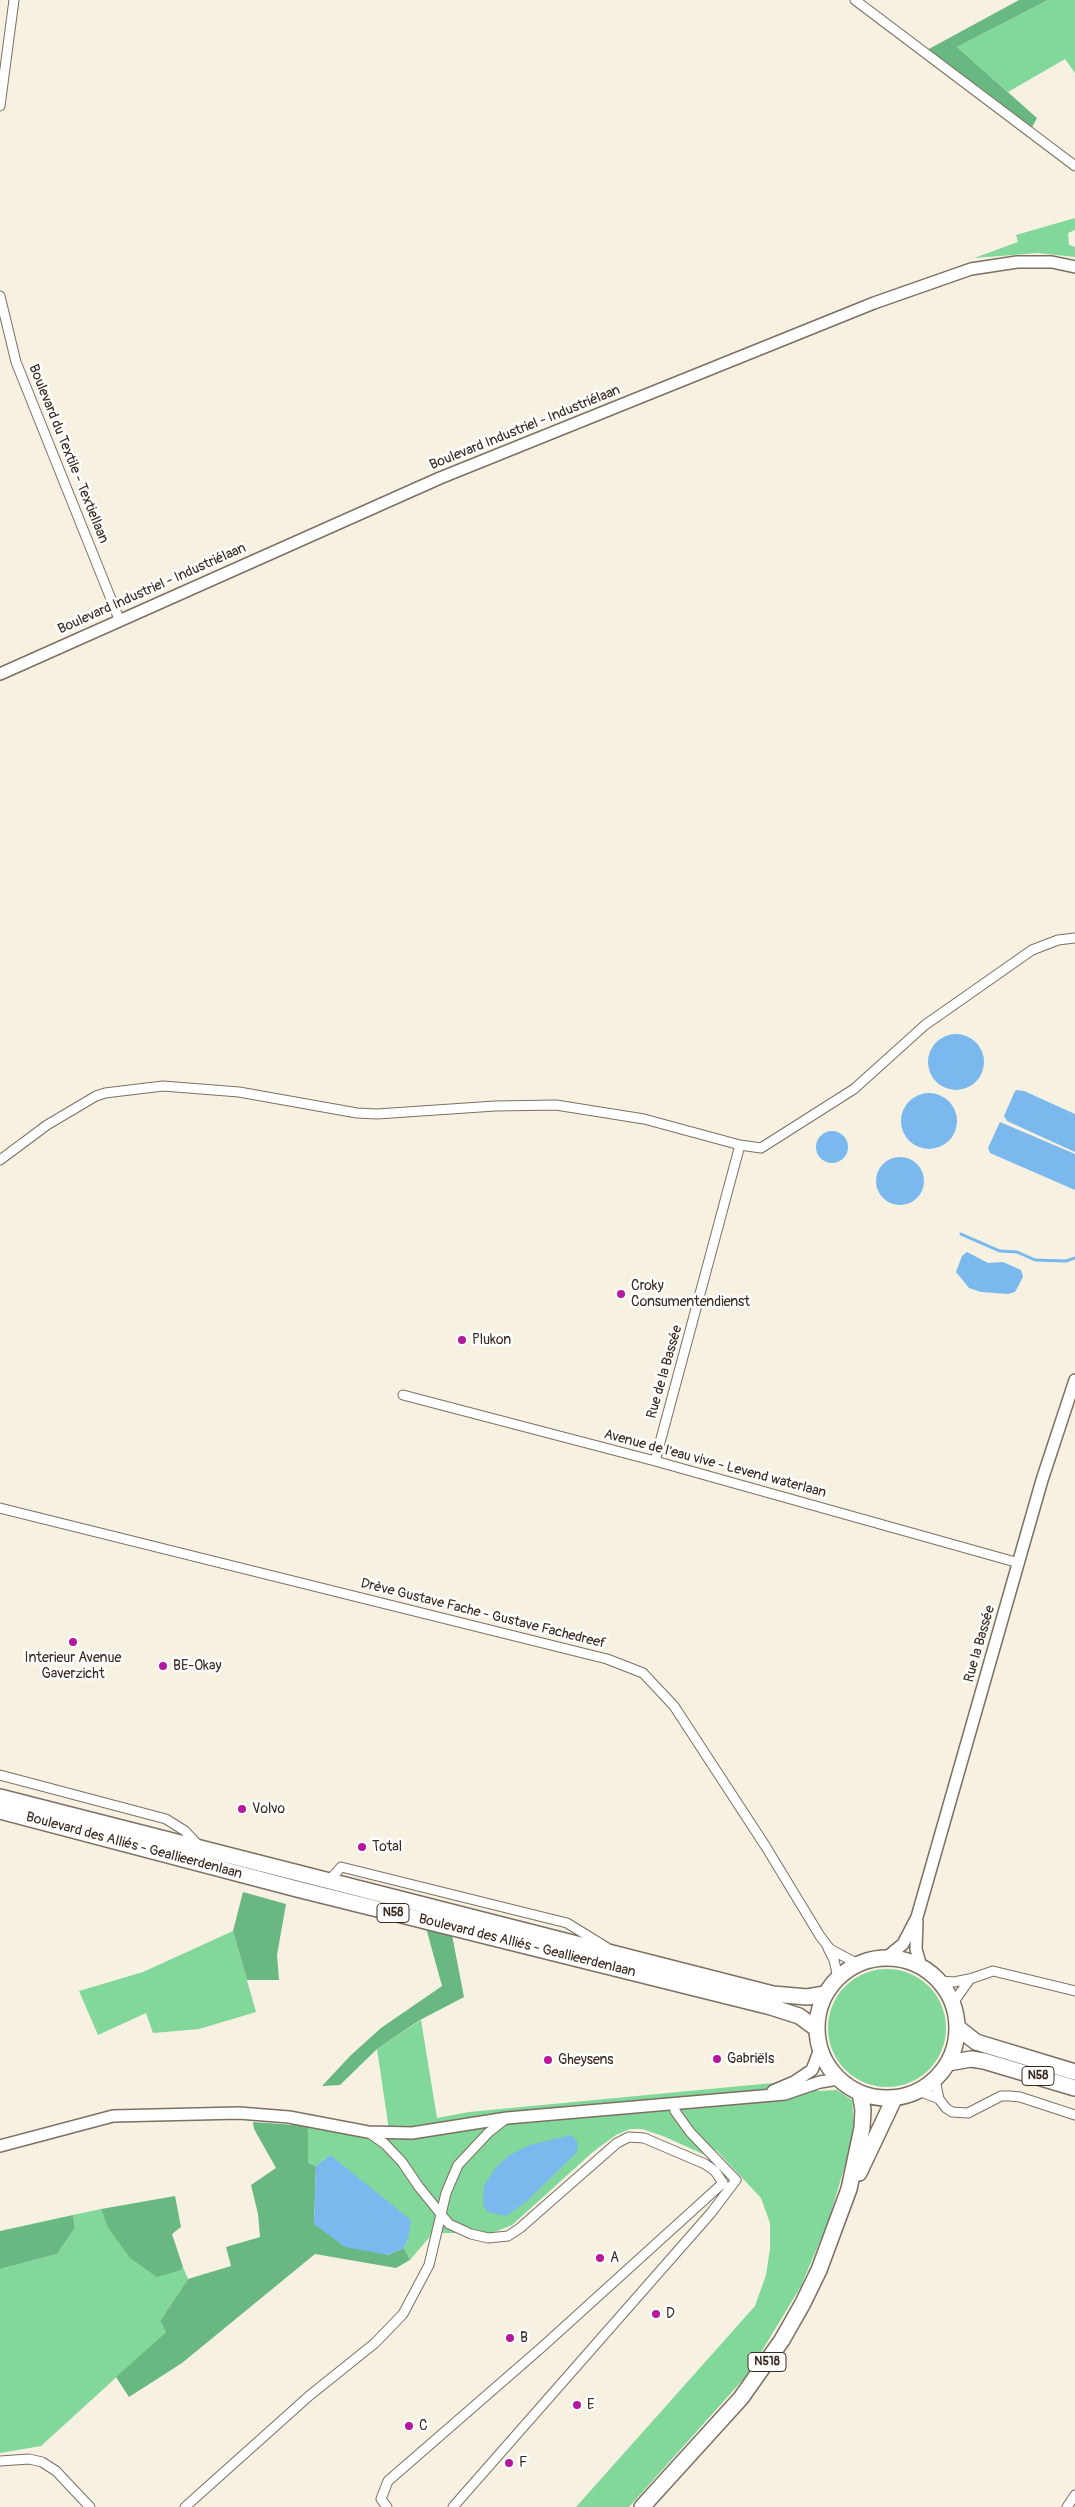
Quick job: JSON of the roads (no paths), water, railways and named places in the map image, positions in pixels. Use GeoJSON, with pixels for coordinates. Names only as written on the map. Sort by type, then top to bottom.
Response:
{"type":"FeatureCollection","features":[{"type":"Feature","properties":{"kind":"highway","name":"Boulevard des Alliés - Geallieerdenlaan"},"geometry":{"type":"LineString","coordinates":[[0,1797],[200,1847],[328,1882],[784,1996],[806,1997],[826,1994]]}},
{"type":"Feature","properties":{"kind":"highway","name":"Boulevard des Alliés - Geallieerdenlaan"},"geometry":{"type":"LineString","coordinates":[[0,1811],[307,1891],[779,2009],[799,2016],[817,2029]]}},
{"type":"Feature","properties":{"kind":"highway"},"geometry":{"type":"LineString","coordinates":[[886,1958],[904,1960],[921,1966],[940,1981],[952,2003],[957,2027],[954,2046],[948,2063],[935,2080],[919,2091],[894,2099],[860,2093],[838,2079],[825,2062],[820,2049],[817,2029],[819,2010],[826,1994],[838,1978],[858,1964],[886,1958]]}},
{"type":"Feature","properties":{"kind":"highway","name":"N58"},"geometry":{"type":"LineString","coordinates":[[957,2027],[976,2042],[1075,2072]]}},
{"type":"Feature","properties":{"kind":"highway","name":"N58"},"geometry":{"type":"LineString","coordinates":[[948,2063],[971,2059],[984,2061],[1075,2088]]}},
{"type":"Feature","properties":{"kind":"highway","name":"N518"},"geometry":{"type":"LineString","coordinates":[[642,2507],[741,2398],[782,2340],[819,2270],[849,2189],[862,2128],[863,2110],[860,2093]]}},
{"type":"Feature","properties":{"kind":"highway","name":"N518"},"geometry":{"type":"LineString","coordinates":[[849,2189],[870,2153],[885,2114],[894,2099]]}},
{"type":"Feature","properties":{"kind":"main road","name":"Boulevard Industriel - Industriélaan"},"geometry":{"type":"LineString","coordinates":[[0,674],[119,619],[440,478],[874,303],[971,269],[1017,262],[1052,262],[1075,267]]}},
{"type":"Feature","properties":{"kind":"main road","name":"Rue la Bassée"},"geometry":{"type":"LineString","coordinates":[[886,1958],[903,1944],[917,1918],[1042,1480],[1075,1380]]}},
{"type":"Feature","properties":{"kind":"main road","name":"Rue la Bassée"},"geometry":{"type":"LineString","coordinates":[[917,1918],[916,1949],[921,1966]]}},
{"type":"Feature","properties":{"kind":"main road"},"geometry":{"type":"LineString","coordinates":[[764,2094],[804,2076],[812,2070],[820,2049]]}},
{"type":"Feature","properties":{"kind":"main road"},"geometry":{"type":"LineString","coordinates":[[0,2146],[113,2116],[239,2113],[289,2117],[368,2132],[412,2133],[507,2118],[675,2104],[764,2094],[785,2094],[820,2082],[838,2079]]}},
{"type":"Feature","properties":{"kind":"street"},"geometry":{"type":"LineString","coordinates":[[0,106],[14,0]]}},
{"type":"Feature","properties":{"kind":"street"},"geometry":{"type":"LineString","coordinates":[[854,0],[1075,166]]}},
{"type":"Feature","properties":{"kind":"street","name":"Boulevard du Textile - Textiellaan"},"geometry":{"type":"LineString","coordinates":[[0,296],[3,327],[119,619]]}},
{"type":"Feature","properties":{"kind":"street"},"geometry":{"type":"LineString","coordinates":[[0,1160],[47,1125],[96,1096],[105,1093],[163,1086],[239,1092],[357,1113],[377,1114],[494,1106],[556,1105],[656,1122],[740,1145],[761,1148],[854,1089],[925,1024],[1026,953],[1044,944],[1075,938]]}},
{"type":"Feature","properties":{"kind":"street","name":"Rue de la Bassée"},"geometry":{"type":"LineString","coordinates":[[655,1461],[740,1145]]}},
{"type":"Feature","properties":{"kind":"street","name":"Avenue de l'eau vive - Levend waterlaan"},"geometry":{"type":"LineString","coordinates":[[403,1396],[655,1461],[1019,1563]]}},
{"type":"Feature","properties":{"kind":"street","name":"Drève Gustave Fache - Gustave Fachedreef"},"geometry":{"type":"LineString","coordinates":[[0,1508],[607,1659],[643,1673],[674,1706],[830,1949],[858,1964]]}},
{"type":"Feature","properties":{"kind":"street"},"geometry":{"type":"LineString","coordinates":[[0,1774],[166,1819],[185,1832],[200,1847]]}},
{"type":"Feature","properties":{"kind":"street","name":"Drève Gustave Fache - Gustave Fachedreef"},"geometry":{"type":"LineString","coordinates":[[825,1941],[834,1960],[838,1978]]}},
{"type":"Feature","properties":{"kind":"street"},"geometry":{"type":"LineString","coordinates":[[940,1981],[960,1981],[970,1979],[985,1972],[1000,1971],[1074,1993]]}},
{"type":"Feature","properties":{"kind":"street"},"geometry":{"type":"LineString","coordinates":[[952,2003],[970,1979]]}},
{"type":"Feature","properties":{"kind":"street"},"geometry":{"type":"LineString","coordinates":[[935,2080],[939,2099],[946,2108],[959,2113],[968,2113],[1001,2096],[1010,2096],[1020,2097],[1075,2115]]}},
{"type":"Feature","properties":{"kind":"street"},"geometry":{"type":"LineString","coordinates":[[919,2091],[939,2099]]}},
{"type":"Feature","properties":{"kind":"street"},"geometry":{"type":"LineString","coordinates":[[387,2507],[381,2499],[388,2481],[727,2185],[736,2180],[680,2118],[675,2111],[675,2104]]}},
{"type":"Feature","properties":{"kind":"street"},"geometry":{"type":"LineString","coordinates":[[185,2507],[309,2396],[375,2343],[403,2314],[429,2265],[446,2193],[458,2165],[489,2132],[507,2118]]}},
{"type":"Feature","properties":{"kind":"street"},"geometry":{"type":"LineString","coordinates":[[368,2132],[385,2144],[402,2162],[418,2187],[450,2224],[471,2234],[488,2238],[508,2236],[556,2198],[617,2143],[629,2137],[644,2138],[705,2164],[715,2171],[727,2185]]}},
{"type":"Feature","properties":{"kind":"street"},"geometry":{"type":"LineString","coordinates":[[453,2507],[727,2185]]}},
{"type":"Feature","properties":{"kind":"street"},"geometry":{"type":"LineString","coordinates":[[0,2461],[29,2459],[42,2462],[56,2470],[90,2507]]}},
{"type":"Feature","properties":{"kind":"street"},"geometry":{"type":"LineString","coordinates":[[1066,2507],[1075,2495]]}},
{"type":"Feature","properties":{"kind":"water"},"geometry":{"type":"Polygon","coordinates":[[[956,1034],[967,1036],[976,1042],[982,1051],[984,1062],[982,1073],[976,1082],[967,1088],[956,1090],[945,1088],[936,1082],[930,1073],[928,1062],[930,1051],[936,1042],[945,1036],[956,1034]]]}},
{"type":"Feature","properties":{"kind":"water"},"geometry":{"type":"Polygon","coordinates":[[[1017,1090],[1024,1091],[1075,1114],[1075,1152],[1007,1121],[1004,1116],[1017,1090]]]}},
{"type":"Feature","properties":{"kind":"water"},"geometry":{"type":"Polygon","coordinates":[[[929,1093],[940,1095],[949,1101],[955,1110],[957,1121],[955,1132],[949,1141],[940,1147],[929,1149],[918,1147],[909,1141],[903,1132],[901,1121],[903,1110],[909,1101],[918,1095],[929,1093]]]}},
{"type":"Feature","properties":{"kind":"water"},"geometry":{"type":"Polygon","coordinates":[[[1000,1122],[1075,1154],[1075,1190],[990,1153],[988,1148],[1000,1122]]]}},
{"type":"Feature","properties":{"kind":"water"},"geometry":{"type":"Polygon","coordinates":[[[832,1131],[843,1136],[848,1147],[843,1158],[832,1163],[821,1158],[816,1147],[821,1136],[832,1131]]]}},
{"type":"Feature","properties":{"kind":"water"},"geometry":{"type":"Polygon","coordinates":[[[895,1157],[905,1157],[914,1161],[920,1167],[924,1181],[920,1195],[914,1201],[905,1205],[895,1205],[886,1201],[880,1195],[876,1186],[876,1176],[880,1167],[886,1161],[895,1157]]]}},
{"type":"Feature","properties":{"kind":"water"},"geometry":{"type":"Polygon","coordinates":[[[967,1252],[988,1263],[1003,1262],[1021,1270],[1023,1277],[1015,1292],[1008,1294],[981,1292],[969,1288],[956,1272],[962,1256],[967,1252]]]}},
{"type":"Feature","properties":{"kind":"water"},"geometry":{"type":"Polygon","coordinates":[[[571,2135],[578,2143],[577,2152],[527,2201],[506,2216],[488,2212],[483,2205],[484,2186],[494,2170],[508,2156],[530,2145],[571,2135]]]}},
{"type":"Feature","properties":{"kind":"water"},"geometry":{"type":"Polygon","coordinates":[[[330,2155],[411,2220],[408,2239],[404,2248],[388,2255],[345,2247],[314,2224],[316,2166],[330,2155]]]}},
{"type":"Feature","properties":{"kind":"waterway"},"geometry":{"type":"LineString","coordinates":[[961,1234],[1000,1251],[1017,1252],[1035,1260],[1066,1261],[1075,1258]]}},
{"type":"Feature","properties":{"kind":"place","name":"Croky Consumentendienst"},"geometry":{"type":"Point","coordinates":[621,1294]}},
{"type":"Feature","properties":{"kind":"place","name":"Plukon"},"geometry":{"type":"Point","coordinates":[462,1340]}},
{"type":"Feature","properties":{"kind":"place","name":"Interieur Avenue Gaverzicht"},"geometry":{"type":"Point","coordinates":[73,1642]}},
{"type":"Feature","properties":{"kind":"place","name":"BE-Okay"},"geometry":{"type":"Point","coordinates":[163,1666]}},
{"type":"Feature","properties":{"kind":"place","name":"Volvo"},"geometry":{"type":"Point","coordinates":[242,1809]}},
{"type":"Feature","properties":{"kind":"place","name":"Total"},"geometry":{"type":"Point","coordinates":[362,1847]}},
{"type":"Feature","properties":{"kind":"place","name":"Gabriëls"},"geometry":{"type":"Point","coordinates":[717,2059]}},
{"type":"Feature","properties":{"kind":"place","name":"Gheysens"},"geometry":{"type":"Point","coordinates":[548,2060]}},
{"type":"Feature","properties":{"kind":"place","name":"A"},"geometry":{"type":"Point","coordinates":[600,2258]}},
{"type":"Feature","properties":{"kind":"place","name":"D"},"geometry":{"type":"Point","coordinates":[656,2314]}},
{"type":"Feature","properties":{"kind":"place","name":"B"},"geometry":{"type":"Point","coordinates":[510,2338]}},
{"type":"Feature","properties":{"kind":"place","name":"E"},"geometry":{"type":"Point","coordinates":[577,2405]}},
{"type":"Feature","properties":{"kind":"place","name":"C"},"geometry":{"type":"Point","coordinates":[409,2426]}},
{"type":"Feature","properties":{"kind":"place","name":"F"},"geometry":{"type":"Point","coordinates":[509,2463]}}]}
